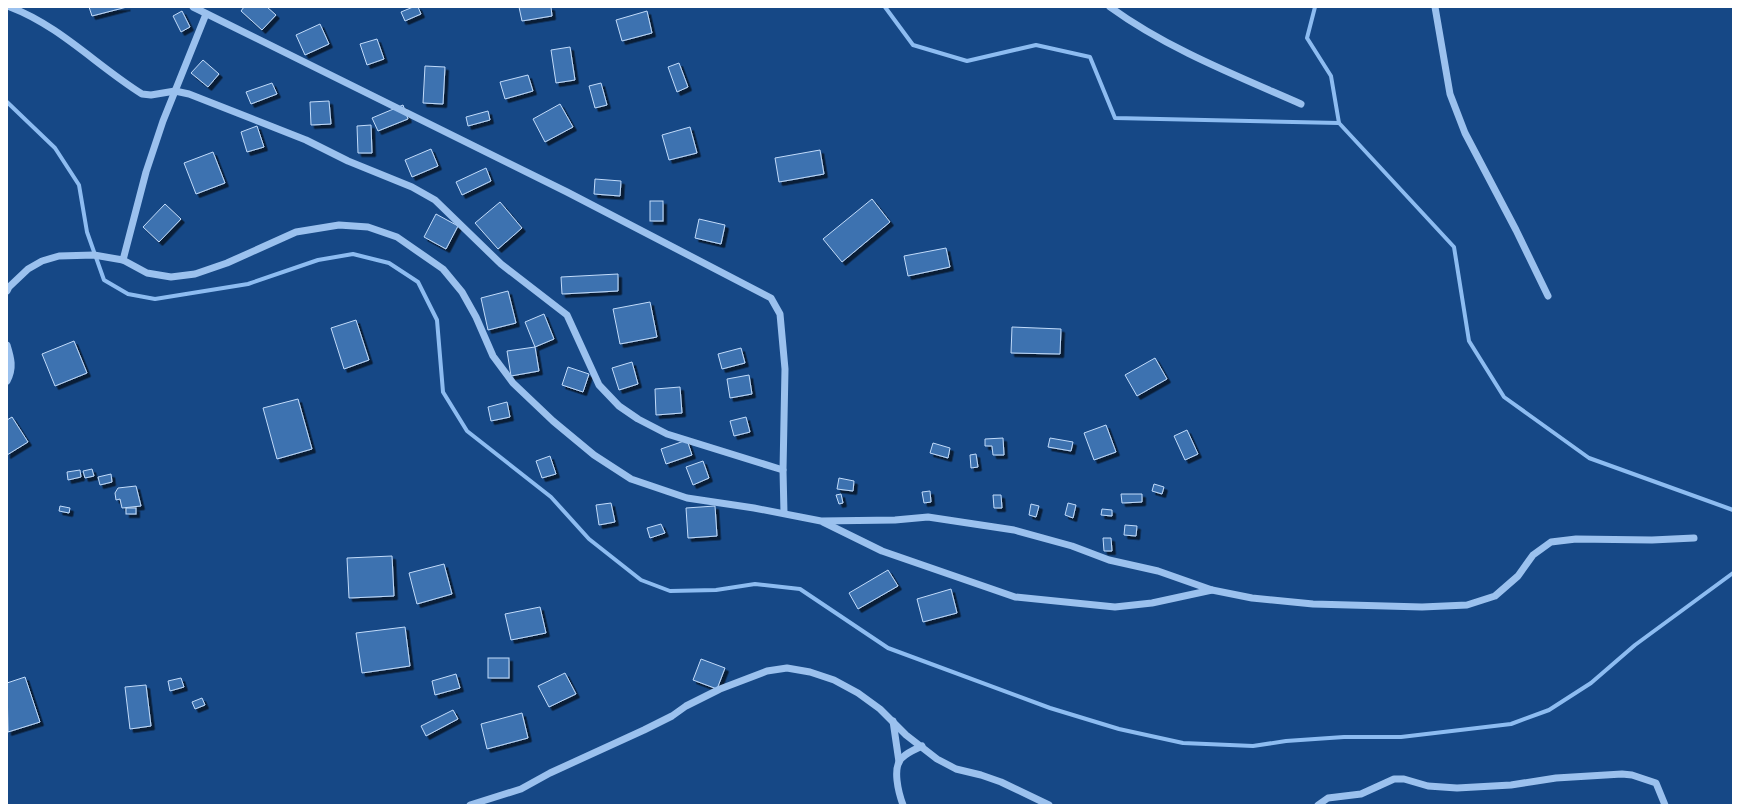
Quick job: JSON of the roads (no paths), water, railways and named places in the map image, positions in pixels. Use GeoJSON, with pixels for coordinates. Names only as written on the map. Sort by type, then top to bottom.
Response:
{"type":"FeatureCollection","features":[{"type":"Feature","properties":{"kind":"street"},"geometry":{"type":"LineString","coordinates":[[10,7],[25,13],[63,35],[142,94],[151,95],[175,91],[189,94],[306,140],[348,161],[412,187],[435,200],[501,264],[567,315],[599,385],[619,406],[638,419],[667,434],[783,470]]}},
{"type":"Feature","properties":{"kind":"street"},"geometry":{"type":"LineString","coordinates":[[193,7],[567,192],[771,298],[780,314],[785,369],[783,470],[784,513]]}},
{"type":"Feature","properties":{"kind":"street"},"geometry":{"type":"LineString","coordinates":[[1110,7],[1136,26],[1193,57],[1301,104]]}},
{"type":"Feature","properties":{"kind":"street"},"geometry":{"type":"LineString","coordinates":[[1434,7],[1450,94],[1465,133],[1516,230],[1548,296]]}},
{"type":"Feature","properties":{"kind":"street"},"geometry":{"type":"LineString","coordinates":[[123,260],[146,172],[163,121],[206,14]]}},
{"type":"Feature","properties":{"kind":"street"},"geometry":{"type":"LineString","coordinates":[[7,291],[9,287],[28,269],[48,259],[59,256],[94,255],[123,260],[147,273],[171,277],[195,274],[227,263],[296,232],[339,225],[368,226],[397,237],[442,269],[462,292],[476,317],[493,356],[513,383],[553,421],[594,455],[631,478],[687,498],[784,513],[821,521],[895,520],[928,517],[1014,530],[1072,546],[1109,560],[1158,571],[1212,590],[1252,598],[1313,604],[1422,607],[1467,606],[1495,596],[1518,576],[1533,556],[1551,542],[1576,540],[1652,540],[1694,538]]}},
{"type":"Feature","properties":{"kind":"street"},"geometry":{"type":"LineString","coordinates":[[7,344],[12,361],[12,370],[7,381]]}},
{"type":"Feature","properties":{"kind":"street"},"geometry":{"type":"LineString","coordinates":[[821,521],[882,551],[1015,597],[1115,607],[1152,603],[1212,590]]}},
{"type":"Feature","properties":{"kind":"street"},"geometry":{"type":"LineString","coordinates":[[470,805],[521,789],[550,773],[649,728],[672,716],[686,706],[720,689],[767,671],[788,668],[810,672],[834,680],[858,693],[892,721],[906,735],[937,759],[956,769],[994,780],[1049,805]]}},
{"type":"Feature","properties":{"kind":"street"},"geometry":{"type":"LineString","coordinates":[[892,721],[899,762],[896,781],[903,805]]}},
{"type":"Feature","properties":{"kind":"street"},"geometry":{"type":"LineString","coordinates":[[899,762],[902,757],[922,746]]}},
{"type":"Feature","properties":{"kind":"street"},"geometry":{"type":"LineString","coordinates":[[1318,805],[1328,798],[1361,794],[1394,779],[1404,779],[1428,786],[1457,788],[1511,784],[1556,778],[1622,774],[1632,775],[1656,783],[1665,805]]}},
{"type":"Feature","properties":{"kind":"waterway"},"geometry":{"type":"LineString","coordinates":[[885,7],[913,45],[967,61],[1036,45],[1090,57],[1115,118],[1339,123],[1454,247],[1469,341],[1504,397],[1589,458],[1733,510]]}},
{"type":"Feature","properties":{"kind":"waterway"},"geometry":{"type":"LineString","coordinates":[[1315,7],[1307,38],[1331,76],[1339,123]]}},
{"type":"Feature","properties":{"kind":"waterway"},"geometry":{"type":"LineString","coordinates":[[7,102],[55,148],[79,185],[87,232],[104,280],[128,294],[155,299],[248,284],[318,260],[353,254],[389,263],[418,282],[437,320],[443,392],[467,431],[551,497],[589,539],[641,580],[670,591],[716,590],[755,584],[800,589],[888,648],[1050,708],[1119,729],[1183,743],[1253,746],[1286,741],[1344,737],[1401,737],[1511,724],[1549,710],[1591,683],[1635,645],[1733,573]]}}]}
